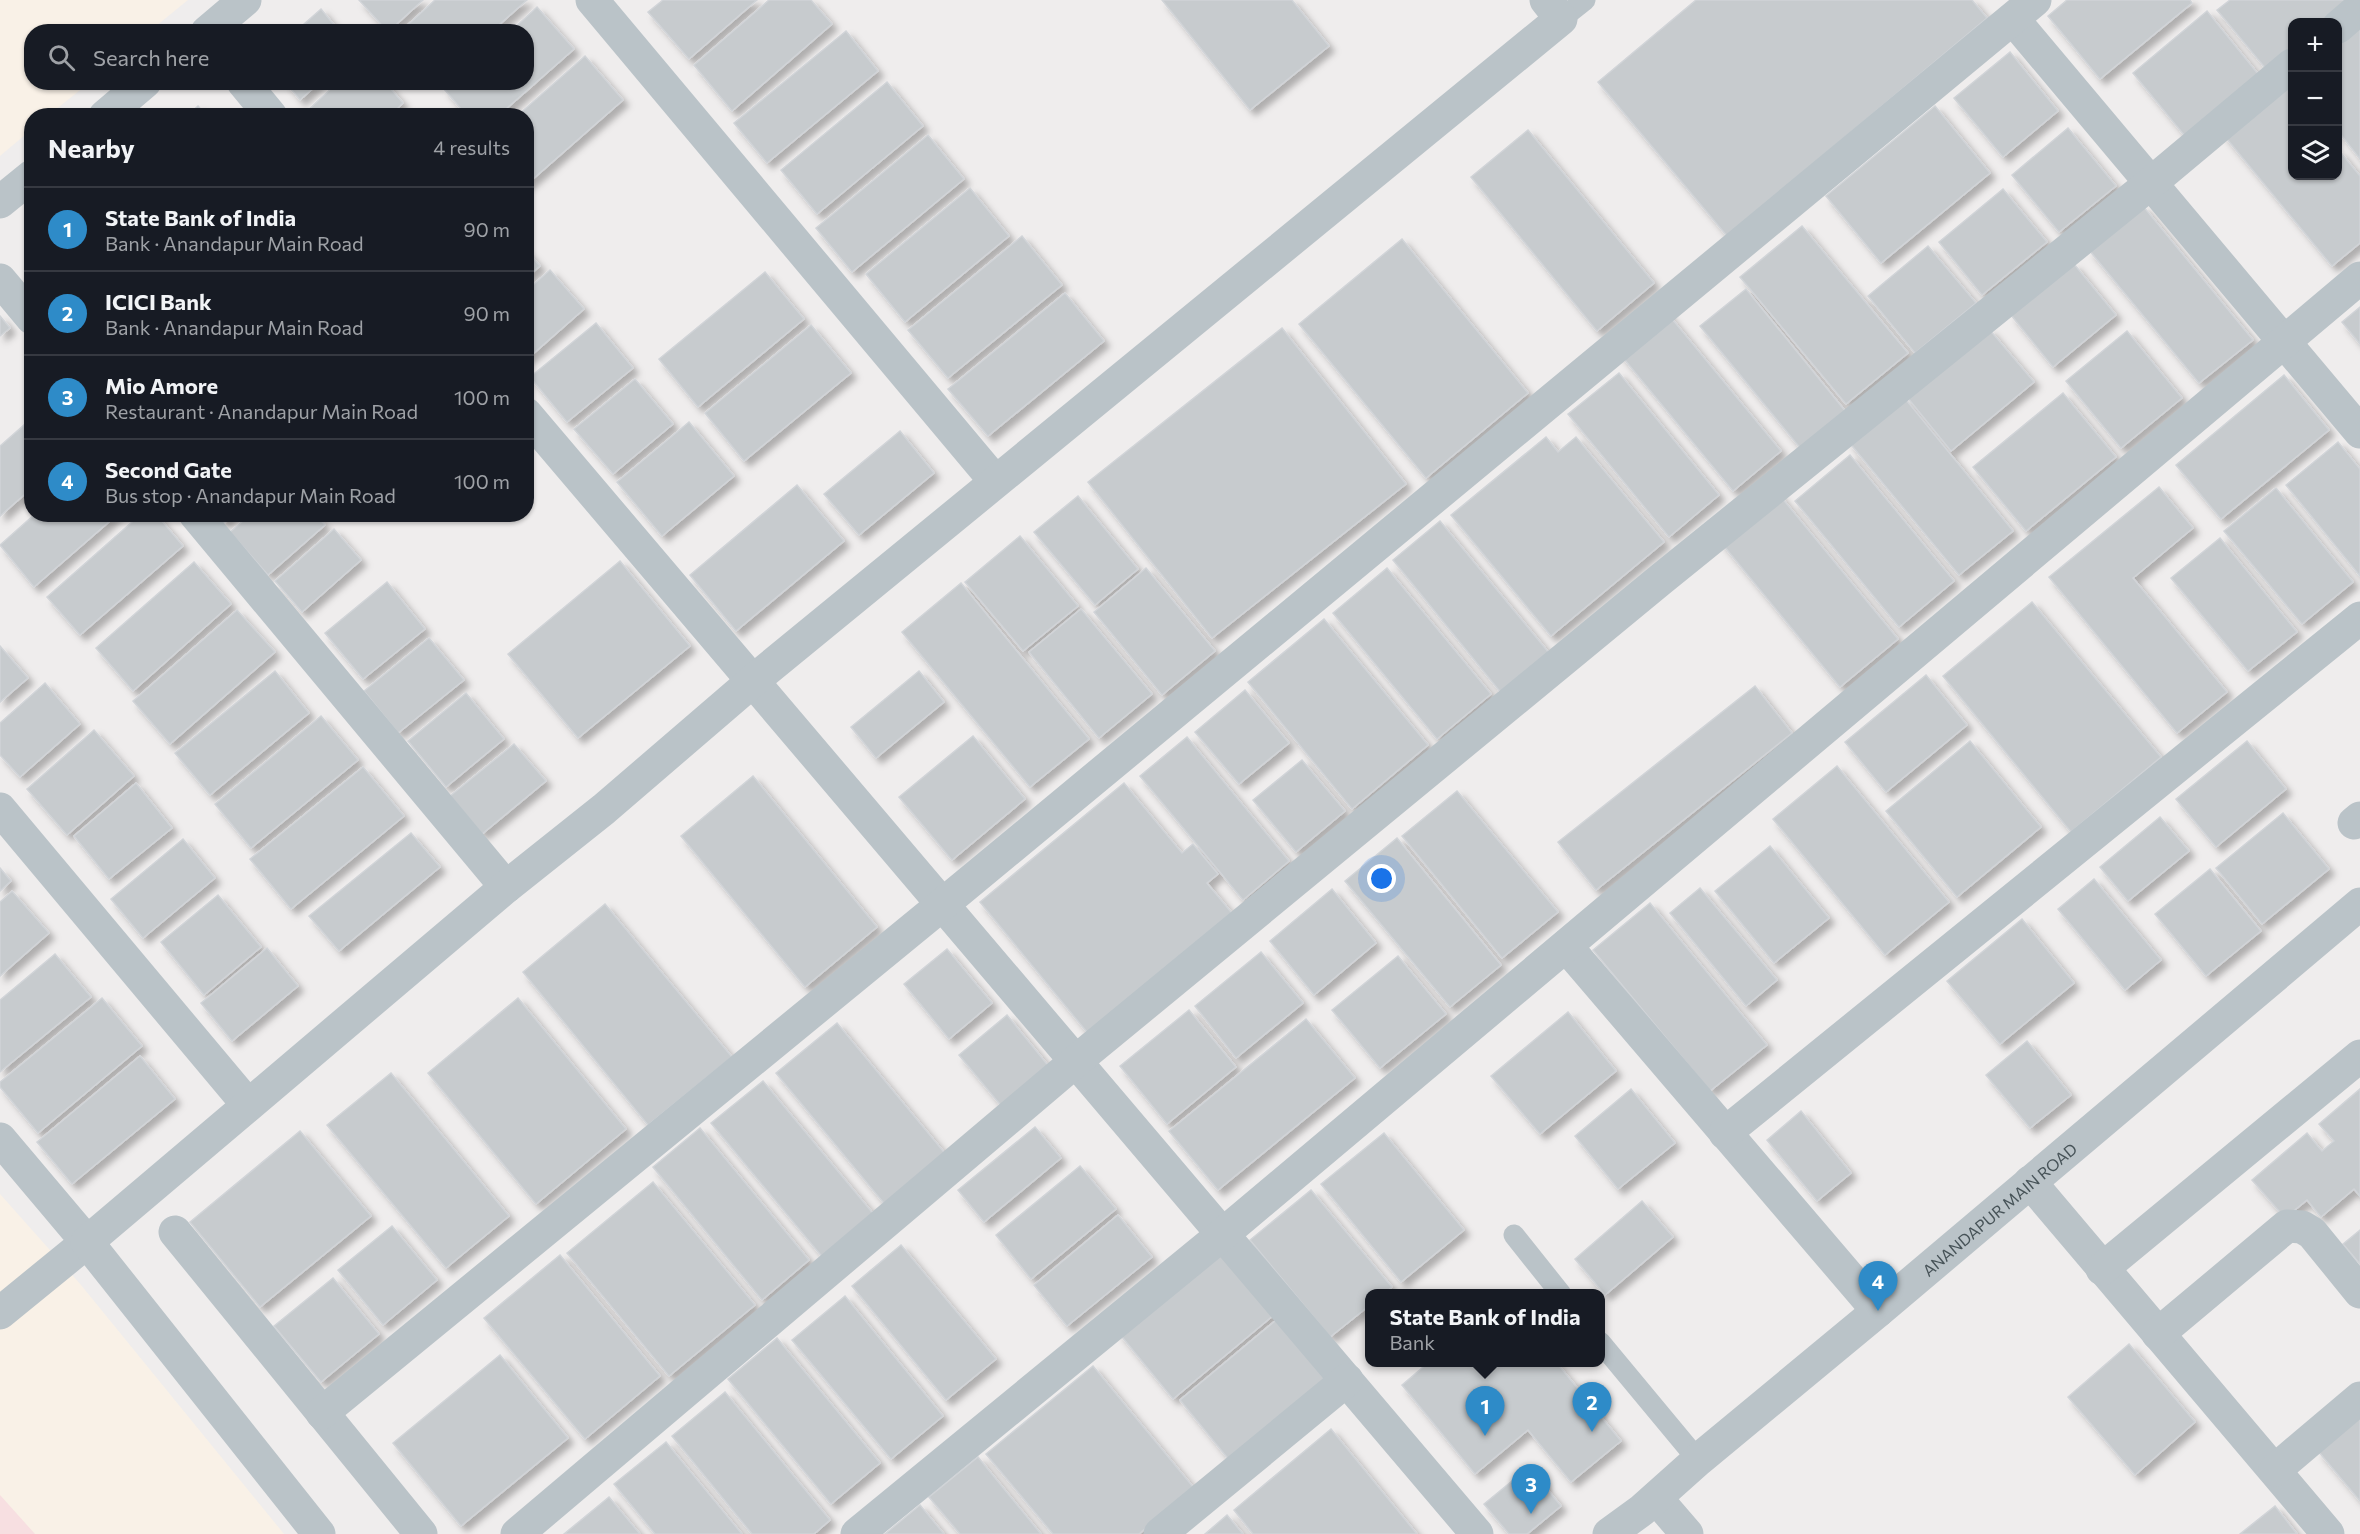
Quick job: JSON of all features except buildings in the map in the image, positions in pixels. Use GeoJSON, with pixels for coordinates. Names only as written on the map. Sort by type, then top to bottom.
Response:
{"type":"FeatureCollection","features":[{"type":"Feature","properties":{"kind":"street"},"geometry":{"type":"LineString","coordinates":[[216,24],[245,0]]}},
{"type":"Feature","properties":{"kind":"street"},"geometry":{"type":"LineString","coordinates":[[592,0],[995,481]]}},
{"type":"Feature","properties":{"kind":"street"},"geometry":{"type":"LineString","coordinates":[[0,1313],[506,887],[604,809],[754,680],[1564,6]]}},
{"type":"Feature","properties":{"kind":"street"},"geometry":{"type":"LineString","coordinates":[[2342,23],[2360,8]]}},
{"type":"Feature","properties":{"kind":"street"},"geometry":{"type":"LineString","coordinates":[[321,1413],[943,904],[2024,9],[2151,183],[2360,432]]}},
{"type":"Feature","properties":{"kind":"street"},"geometry":{"type":"LineString","coordinates":[[517,1534],[1076,1061],[1660,580],[2151,183],[2288,68]]}},
{"type":"Feature","properties":{"kind":"street"},"geometry":{"type":"LineString","coordinates":[[114,108],[136,90]]}},
{"type":"Feature","properties":{"kind":"street"},"geometry":{"type":"LineString","coordinates":[[250,90],[264,108]]}},
{"type":"Feature","properties":{"kind":"street"},"geometry":{"type":"LineString","coordinates":[[0,202],[24,182]]}},
{"type":"Feature","properties":{"kind":"street"},"geometry":{"type":"LineString","coordinates":[[856,1534],[1223,1234],[2360,278]]}},
{"type":"Feature","properties":{"kind":"street"},"geometry":{"type":"LineString","coordinates":[[0,280],[24,308]]}},
{"type":"Feature","properties":{"kind":"street"},"geometry":{"type":"LineString","coordinates":[[534,423],[1477,1534]]}},
{"type":"Feature","properties":{"kind":"street"},"geometry":{"type":"LineString","coordinates":[[202,522],[506,887]]}},
{"type":"Feature","properties":{"kind":"street"},"geometry":{"type":"LineString","coordinates":[[1725,1133],[2360,618]]}},
{"type":"Feature","properties":{"kind":"street"},"geometry":{"type":"LineString","coordinates":[[0,809],[248,1105]]}},
{"type":"Feature","properties":{"kind":"street","name":"ANANDAPUR MAIN ROAD"},"geometry":{"type":"LineString","coordinates":[[1609,1534],[1656,1498],[1698,1460],[2360,904]]}},
{"type":"Feature","properties":{"kind":"street"},"geometry":{"type":"LineString","coordinates":[[1566,946],[1878,1311]]}},
{"type":"Feature","properties":{"kind":"street"},"geometry":{"type":"LineString","coordinates":[[2102,1269],[2360,1056]]}},
{"type":"Feature","properties":{"kind":"street"},"geometry":{"type":"LineString","coordinates":[[0,1139],[87,1242],[319,1534]]}},
{"type":"Feature","properties":{"kind":"street"},"geometry":{"type":"LineString","coordinates":[[2030,1182],[2328,1534]]}},
{"type":"Feature","properties":{"kind":"street"},"geometry":{"type":"LineString","coordinates":[[2158,1334],[2287,1227],[2302,1227],[2312,1233],[2360,1292]]}},
{"type":"Feature","properties":{"kind":"street"},"geometry":{"type":"LineString","coordinates":[[175,1232],[421,1534]]}},
{"type":"Feature","properties":{"kind":"street"},"geometry":{"type":"LineString","coordinates":[[1160,1534],[1347,1380]]}},
{"type":"Feature","properties":{"kind":"street"},"geometry":{"type":"LineString","coordinates":[[2275,1470],[2360,1398]]}},
{"type":"Feature","properties":{"kind":"street"},"geometry":{"type":"LineString","coordinates":[[1656,1498],[1687,1534]]}},
{"type":"Feature","properties":{"kind":"lane"},"geometry":{"type":"LineString","coordinates":[[1514,1235],[1558,1289]]}},
{"type":"Feature","properties":{"kind":"lane"},"geometry":{"type":"LineString","coordinates":[[1605,1348],[1698,1460]]}},
{"type":"Feature","properties":{"kind":"shaded area"},"geometry":{"type":"Polygon","coordinates":[[[0,0],[188,0],[159,24],[24,24],[24,90],[80,90],[58,108],[24,108],[24,136],[0,156],[0,0]]]}},
{"type":"Feature","properties":{"kind":"shaded area"},"geometry":{"type":"Polygon","coordinates":[[[0,1194],[81,1285],[284,1534],[0,1534],[0,1194]]]}},
{"type":"Feature","properties":{"kind":"shaded area"},"geometry":{"type":"Polygon","coordinates":[[[0,1495],[35,1534],[0,1534],[0,1495]]]}},
{"type":"Feature","properties":{"kind":"place","name":"Second Gate"},"geometry":{"type":"Point","coordinates":[1878,1311]}},
{"type":"Feature","properties":{"kind":"place","name":"ICICI Bank"},"geometry":{"type":"Point","coordinates":[1592,1432]}},
{"type":"Feature","properties":{"kind":"place","name":"State Bank of India"},"geometry":{"type":"Point","coordinates":[1485,1436]}},
{"type":"Feature","properties":{"kind":"place","name":"Mio Amore"},"geometry":{"type":"Point","coordinates":[1531,1514]}}]}
